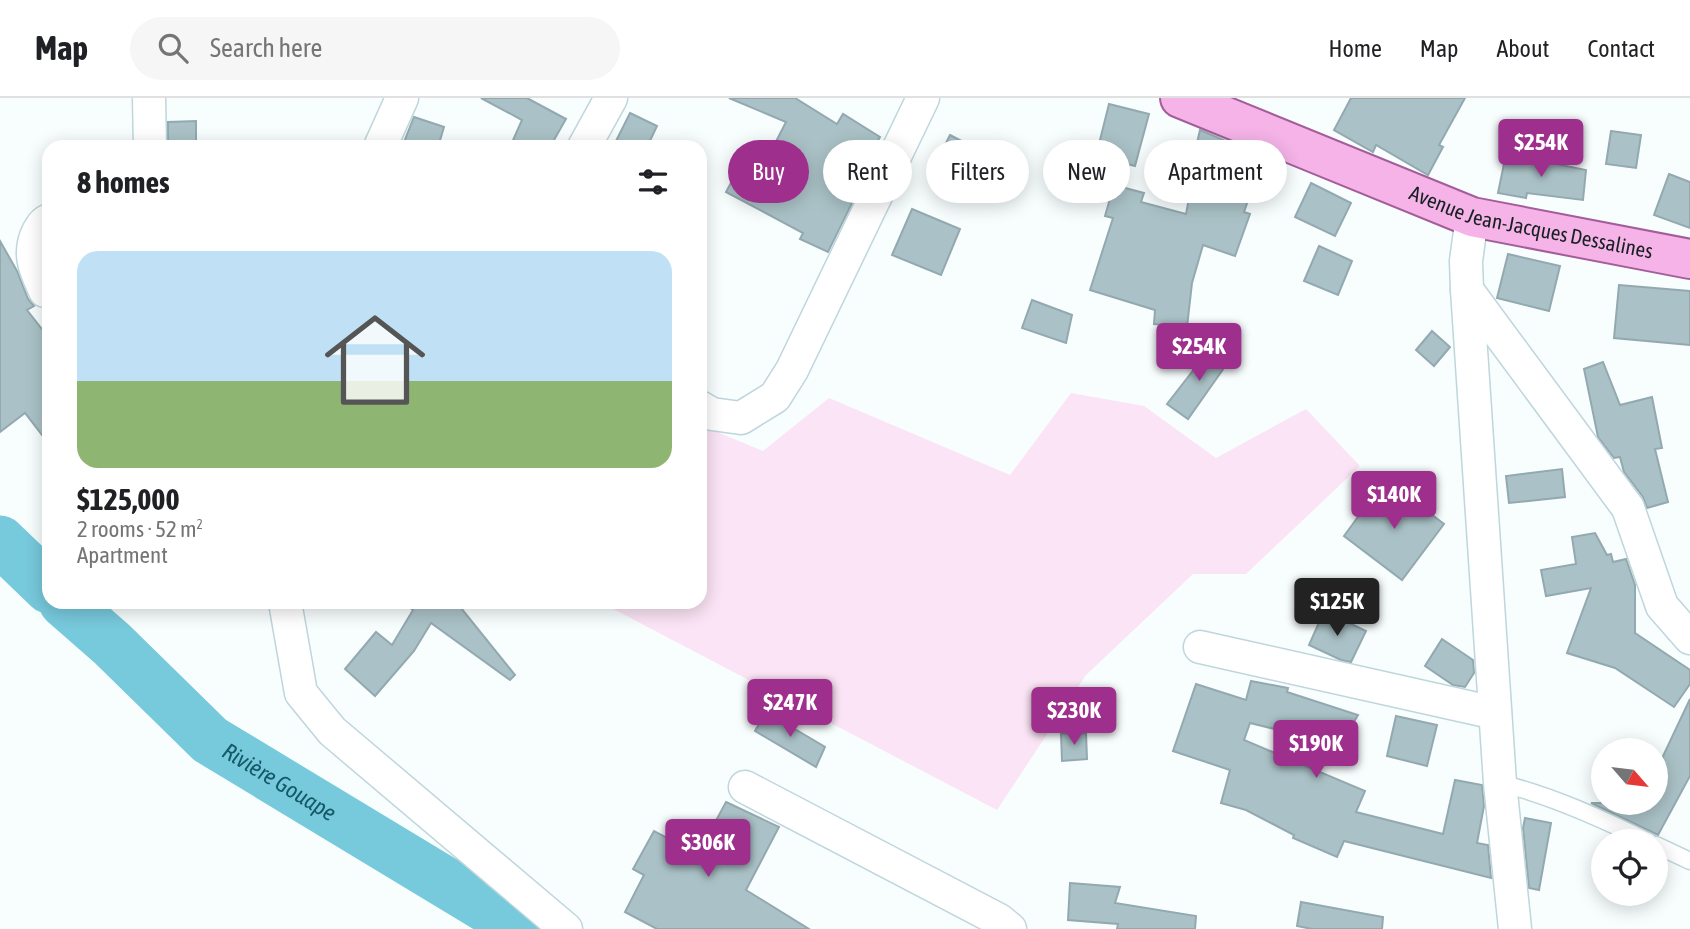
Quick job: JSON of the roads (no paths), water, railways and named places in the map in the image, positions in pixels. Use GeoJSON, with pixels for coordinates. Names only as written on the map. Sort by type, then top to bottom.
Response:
{"type":"FeatureCollection","features":[{"type":"Feature","properties":{"kind":"main road","name":"Avenue Jean-Jacques Dessalines"},"geometry":{"type":"LineString","coordinates":[[1180,98],[1472,216],[1690,259]]}},
{"type":"Feature","properties":{"kind":"street"},"geometry":{"type":"LineString","coordinates":[[149,98],[150,140]]}},
{"type":"Feature","properties":{"kind":"street"},"geometry":{"type":"LineString","coordinates":[[383,140],[402,98]]}},
{"type":"Feature","properties":{"kind":"street"},"geometry":{"type":"LineString","coordinates":[[588,140],[611,98]]}},
{"type":"Feature","properties":{"kind":"street"},"geometry":{"type":"LineString","coordinates":[[707,411],[741,418],[775,397],[792,370],[923,98]]}},
{"type":"Feature","properties":{"kind":"street"},"geometry":{"type":"LineString","coordinates":[[1472,216],[1466,261],[1467,290],[1500,783],[1515,929]]}},
{"type":"Feature","properties":{"kind":"street"},"geometry":{"type":"LineString","coordinates":[[42,227],[34,241],[32,262],[42,284]]}},
{"type":"Feature","properties":{"kind":"street"},"geometry":{"type":"LineString","coordinates":[[1467,290],[1628,508],[1662,606],[1690,638]]}},
{"type":"Feature","properties":{"kind":"street"},"geometry":{"type":"LineString","coordinates":[[286,609],[301,693],[332,731],[566,929]]}},
{"type":"Feature","properties":{"kind":"street"},"geometry":{"type":"LineString","coordinates":[[1200,647],[1495,713]]}},
{"type":"Feature","properties":{"kind":"street"},"geometry":{"type":"LineString","coordinates":[[745,788],[999,920],[1010,929]]}},
{"type":"Feature","properties":{"kind":"lane"},"geometry":{"type":"LineString","coordinates":[[1500,783],[1533,791],[1624,829]]}},
{"type":"Feature","properties":{"kind":"lane"},"geometry":{"type":"LineString","coordinates":[[1668,851],[1690,861]]}},
{"type":"Feature","properties":{"kind":"waterway","name":"Rivière Gouape"},"geometry":{"type":"LineString","coordinates":[[0,541],[42,581]]}},
{"type":"Feature","properties":{"kind":"waterway","name":"Rivière Gouape"},"geometry":{"type":"LineString","coordinates":[[72,609],[112,644],[210,740],[511,922],[518,929]]}}]}
